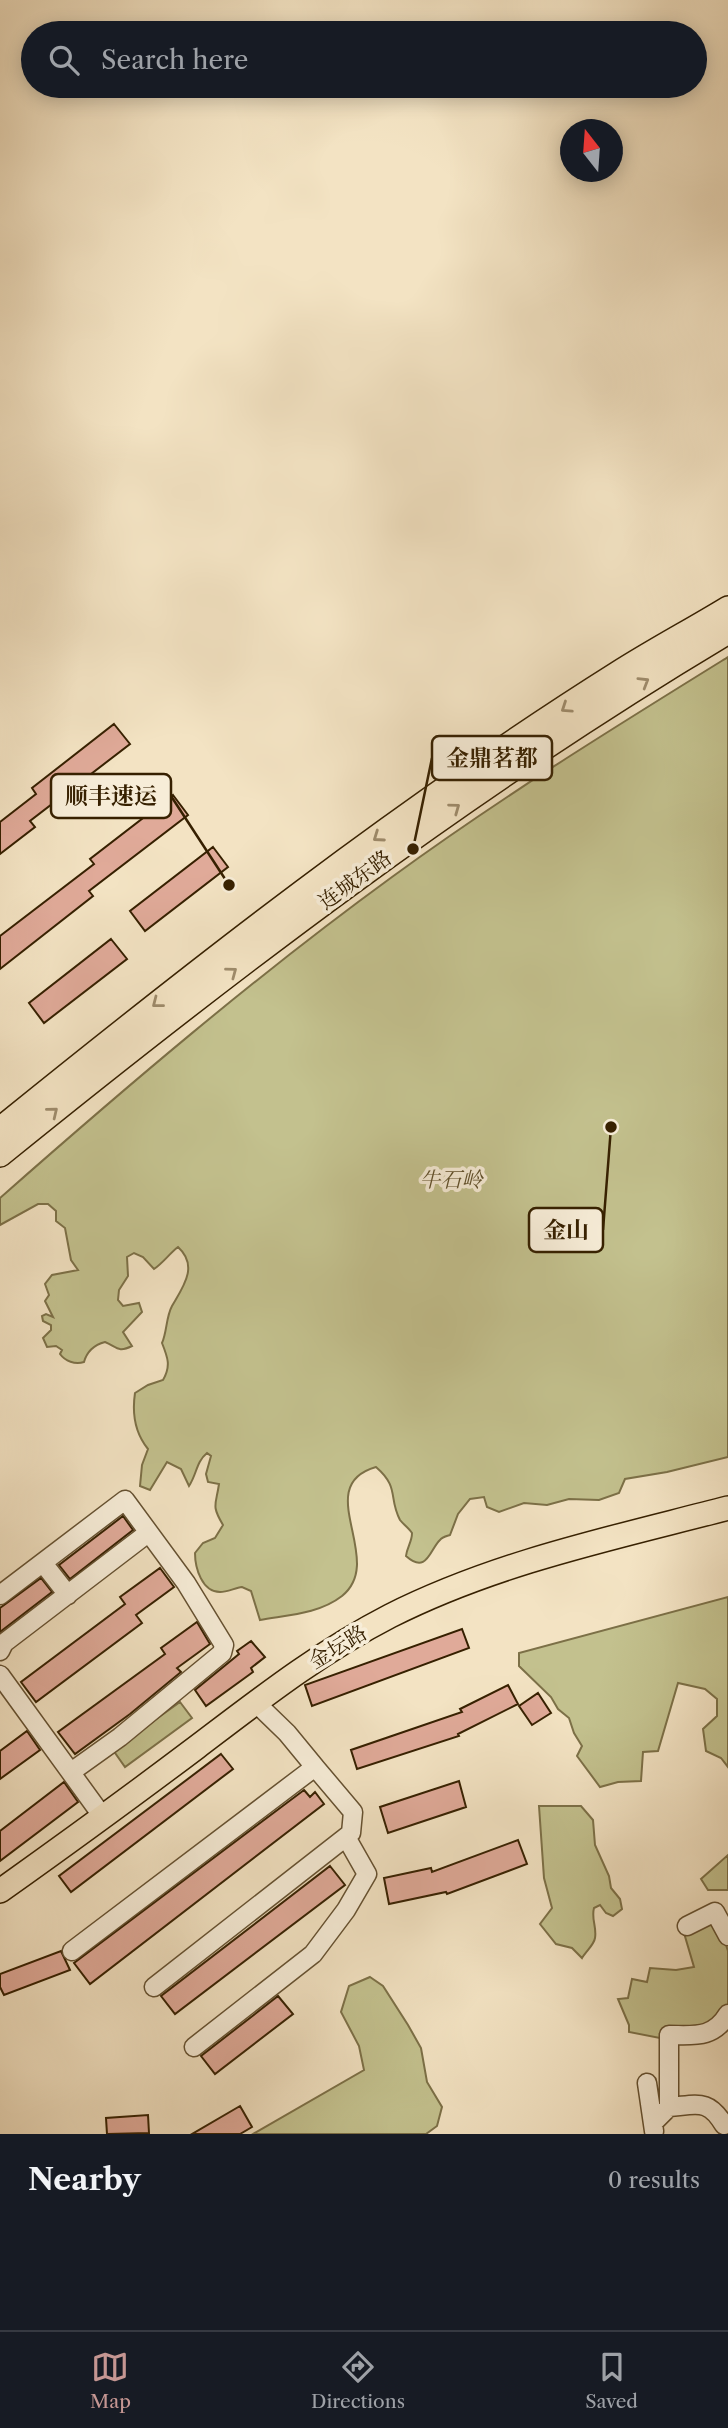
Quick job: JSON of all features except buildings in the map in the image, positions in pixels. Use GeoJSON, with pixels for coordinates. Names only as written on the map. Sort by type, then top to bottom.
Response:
{"type":"FeatureCollection","features":[{"type":"Feature","properties":{"kind":"main road","name":"连城东路"},"geometry":{"type":"LineString","coordinates":[[0,1129],[202,968],[350,857],[479,765],[607,680],[728,608]]}},
{"type":"Feature","properties":{"kind":"main road","name":"连城东路"},"geometry":{"type":"LineString","coordinates":[[0,1155],[213,986],[350,883],[544,747],[630,690],[728,632]]}},
{"type":"Feature","properties":{"kind":"main road","name":"金坛路"},"geometry":{"type":"LineString","coordinates":[[0,1891],[314,1661],[389,1617],[465,1583],[538,1557],[728,1508]]}},
{"type":"Feature","properties":{"kind":"street"},"geometry":{"type":"LineString","coordinates":[[0,1595],[125,1500],[186,1583],[224,1645],[222,1653],[120,1737],[71,1772]]}},
{"type":"Feature","properties":{"kind":"street"},"geometry":{"type":"LineString","coordinates":[[0,1651],[4,1643],[148,1533]]}},
{"type":"Feature","properties":{"kind":"street"},"geometry":{"type":"LineString","coordinates":[[43,1563],[68,1595]]}},
{"type":"Feature","properties":{"kind":"street"},"geometry":{"type":"LineString","coordinates":[[0,1675],[103,1817]]}},
{"type":"Feature","properties":{"kind":"street"},"geometry":{"type":"LineString","coordinates":[[154,1987],[351,1833],[354,1812],[287,1732],[256,1703]]}},
{"type":"Feature","properties":{"kind":"street"},"geometry":{"type":"LineString","coordinates":[[72,1951],[315,1767]]}},
{"type":"Feature","properties":{"kind":"street"},"geometry":{"type":"LineString","coordinates":[[194,2047],[313,1954],[346,1910],[367,1874],[346,1838]]}},
{"type":"Feature","properties":{"kind":"street"},"geometry":{"type":"LineString","coordinates":[[688,1926],[715,1912],[728,1936]]}},
{"type":"Feature","properties":{"kind":"street"},"geometry":{"type":"LineString","coordinates":[[654,2128],[669,2107],[669,2035],[704,2035],[722,2024],[728,2014]]}},
{"type":"Feature","properties":{"kind":"street"},"geometry":{"type":"LineString","coordinates":[[648,2083],[654,2128]]}},
{"type":"Feature","properties":{"kind":"street"},"geometry":{"type":"LineString","coordinates":[[669,2107],[706,2104],[716,2111],[724,2124]]}},
{"type":"Feature","properties":{"kind":"green space","name":"牛石岭"},"geometry":{"type":"Polygon","coordinates":[[[728,657],[728,1457],[625,1479],[619,1493],[599,1500],[569,1499],[547,1505],[524,1503],[499,1512],[487,1507],[484,1497],[470,1499],[458,1514],[450,1535],[441,1539],[427,1558],[419,1563],[406,1556],[412,1533],[400,1520],[391,1487],[376,1467],[357,1477],[349,1490],[348,1507],[357,1563],[354,1581],[342,1596],[323,1607],[260,1620],[251,1591],[242,1587],[223,1592],[214,1591],[204,1584],[198,1572],[195,1553],[203,1543],[215,1538],[223,1525],[216,1509],[219,1484],[208,1482],[206,1474],[211,1456],[207,1453],[203,1457],[189,1486],[181,1469],[167,1462],[150,1490],[140,1486],[142,1465],[148,1449],[135,1422],[135,1393],[163,1380],[166,1375],[168,1362],[162,1343],[170,1310],[187,1276],[184,1254],[178,1247],[154,1269],[143,1257],[134,1253],[127,1257],[128,1276],[119,1290],[118,1300],[123,1306],[139,1303],[142,1312],[123,1332],[132,1346],[120,1349],[105,1342],[92,1349],[84,1362],[70,1362],[60,1354],[62,1350],[56,1346],[47,1347],[43,1338],[51,1330],[51,1325],[43,1321],[42,1316],[46,1314],[53,1317],[45,1301],[49,1295],[45,1284],[52,1275],[78,1270],[71,1260],[65,1228],[56,1221],[56,1211],[48,1204],[38,1204],[0,1225],[0,1198],[193,1033],[341,915],[516,791],[728,657]]]}},
{"type":"Feature","properties":{"kind":"green space"},"geometry":{"type":"Polygon","coordinates":[[[728,1597],[728,1767],[721,1758],[706,1751],[703,1729],[717,1716],[717,1699],[705,1689],[678,1683],[658,1751],[643,1752],[641,1781],[618,1782],[600,1787],[577,1756],[582,1746],[569,1718],[519,1666],[519,1653],[728,1597]]]}},
{"type":"Feature","properties":{"kind":"green space"},"geometry":{"type":"Polygon","coordinates":[[[180,1702],[192,1718],[125,1767],[113,1750],[180,1702]]]}},
{"type":"Feature","properties":{"kind":"green space"},"geometry":{"type":"Polygon","coordinates":[[[539,1806],[581,1806],[593,1820],[595,1845],[609,1876],[611,1888],[620,1899],[622,1909],[613,1916],[606,1913],[600,1905],[594,1908],[595,1938],[582,1958],[572,1948],[556,1944],[540,1924],[552,1908],[544,1878],[539,1806]]]}},
{"type":"Feature","properties":{"kind":"green space"},"geometry":{"type":"Polygon","coordinates":[[[728,1855],[728,1890],[708,1890],[701,1879],[728,1855]]]}},
{"type":"Feature","properties":{"kind":"green space"},"geometry":{"type":"Polygon","coordinates":[[[714,1919],[728,1951],[728,2008],[719,2021],[665,2039],[629,2032],[629,2025],[618,1999],[628,1998],[632,1979],[647,1982],[650,1968],[676,1970],[694,1967],[684,1933],[714,1919]]]}},
{"type":"Feature","properties":{"kind":"green space"},"geometry":{"type":"Polygon","coordinates":[[[370,1977],[383,1986],[421,2048],[427,2082],[442,2107],[437,2126],[426,2134],[253,2134],[364,2070],[359,2046],[341,2012],[349,1986],[370,1977]]]}},
{"type":"Feature","properties":{"kind":"place","name":"金鼎茗都"},"geometry":{"type":"Point","coordinates":[413,849]}},
{"type":"Feature","properties":{"kind":"place","name":"顺丰速运"},"geometry":{"type":"Point","coordinates":[229,885]}},
{"type":"Feature","properties":{"kind":"place","name":"金山"},"geometry":{"type":"Point","coordinates":[611,1127]}}]}
